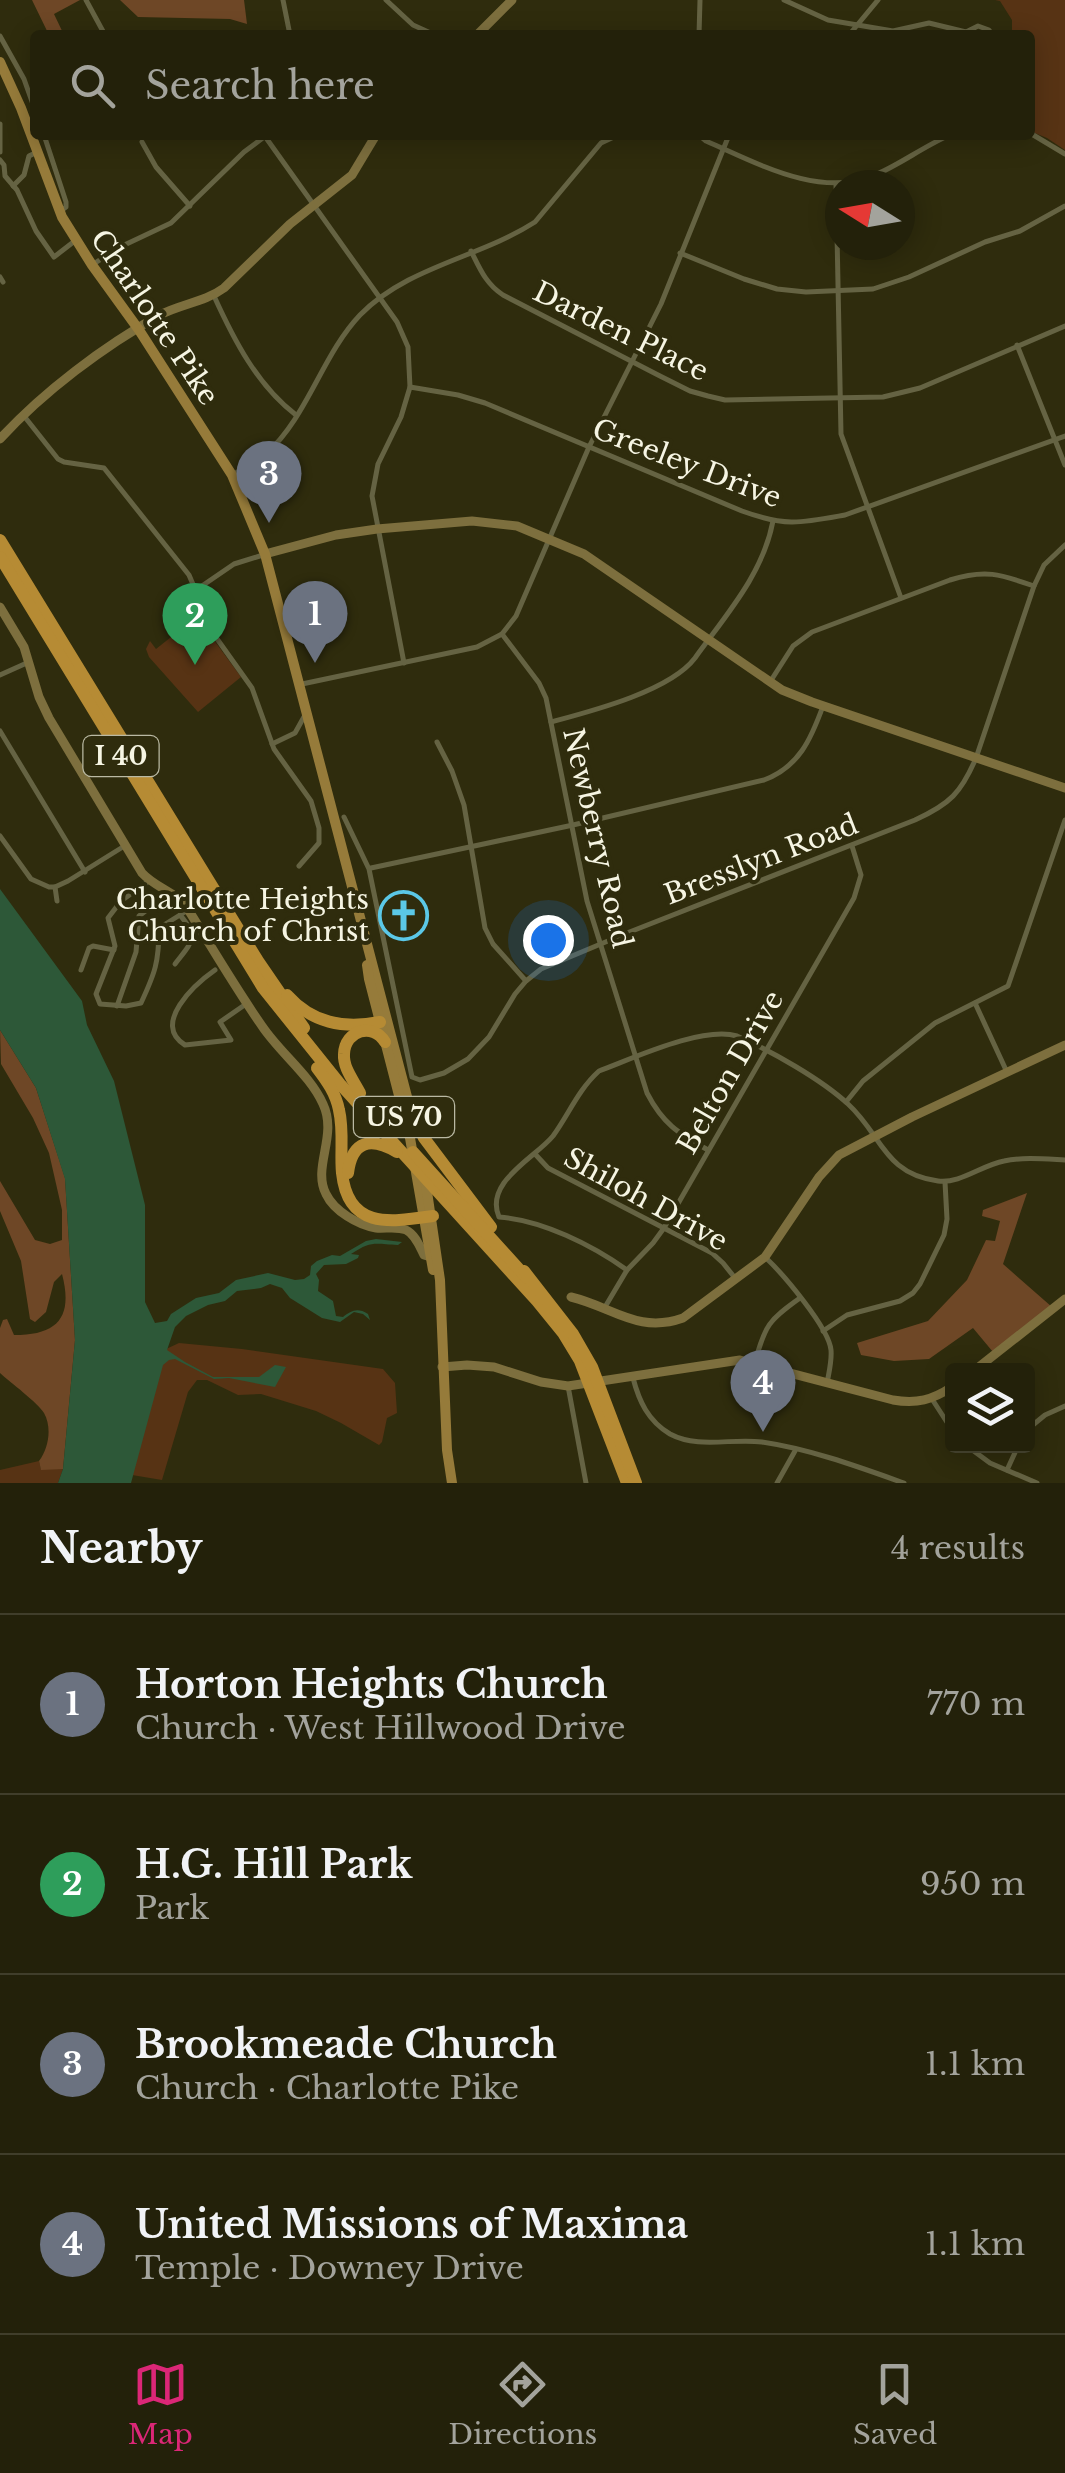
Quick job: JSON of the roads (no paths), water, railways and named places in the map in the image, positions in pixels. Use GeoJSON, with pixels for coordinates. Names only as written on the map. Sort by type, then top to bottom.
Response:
{"type":"FeatureCollection","features":[{"type":"Feature","properties":{"kind":"highway","name":"I 40"},"geometry":{"type":"LineString","coordinates":[[0,540],[282,999],[404,1151]]}},
{"type":"Feature","properties":{"kind":"highway","name":"I 40"},"geometry":{"type":"LineString","coordinates":[[0,557],[262,988],[340,1084],[404,1151]]}},
{"type":"Feature","properties":{"kind":"highway"},"geometry":{"type":"LineString","coordinates":[[258,961],[293,1002],[318,1019],[359,1026],[389,1021]]}},
{"type":"Feature","properties":{"kind":"highway"},"geometry":{"type":"LineString","coordinates":[[280,1012],[335,1096],[342,1123],[342,1174],[353,1204],[375,1220],[392,1222],[428,1215]]}},
{"type":"Feature","properties":{"kind":"highway"},"geometry":{"type":"LineString","coordinates":[[360,1093],[344,1063],[348,1040],[357,1032],[372,1030],[385,1042]]}},
{"type":"Feature","properties":{"kind":"highway"},"geometry":{"type":"LineString","coordinates":[[409,1105],[424,1138],[573,1334],[636,1483]]}},
{"type":"Feature","properties":{"kind":"highway"},"geometry":{"type":"LineString","coordinates":[[428,1215],[376,1214],[362,1205],[348,1180],[354,1151],[374,1143],[404,1151],[546,1299]]}},
{"type":"Feature","properties":{"kind":"highway"},"geometry":{"type":"LineString","coordinates":[[424,1170],[432,1186],[545,1312],[588,1368]]}},
{"type":"Feature","properties":{"kind":"highway"},"geometry":{"type":"LineString","coordinates":[[601,1402],[627,1483]]}},
{"type":"Feature","properties":{"kind":"main road","name":"Charlotte Pike"},"geometry":{"type":"LineString","coordinates":[[0,62],[30,135]]}},
{"type":"Feature","properties":{"kind":"main road","name":"Charlotte Pike"},"geometry":{"type":"LineString","coordinates":[[32,140],[60,212],[232,475],[264,554],[365,944],[369,979],[389,1021],[418,1138],[440,1299],[446,1450],[452,1483]]}},
{"type":"Feature","properties":{"kind":"main road","name":"Charlotte Pike"},"geometry":{"type":"LineString","coordinates":[[389,1021],[385,1042],[428,1215]]}},
{"type":"Feature","properties":{"kind":"street"},"geometry":{"type":"LineString","coordinates":[[86,0],[102,30]]}},
{"type":"Feature","properties":{"kind":"street"},"geometry":{"type":"LineString","coordinates":[[283,0],[289,30]]}},
{"type":"Feature","properties":{"kind":"street"},"geometry":{"type":"LineString","coordinates":[[386,0],[424,30]]}},
{"type":"Feature","properties":{"kind":"street"},"geometry":{"type":"LineString","coordinates":[[482,30],[512,0]]}},
{"type":"Feature","properties":{"kind":"street"},"geometry":{"type":"LineString","coordinates":[[699,30],[700,0]]}},
{"type":"Feature","properties":{"kind":"street"},"geometry":{"type":"LineString","coordinates":[[784,0],[828,20],[886,30]]}},
{"type":"Feature","properties":{"kind":"street"},"geometry":{"type":"LineString","coordinates":[[854,30],[878,0]]}},
{"type":"Feature","properties":{"kind":"street"},"geometry":{"type":"LineString","coordinates":[[898,30],[929,23],[958,30]]}},
{"type":"Feature","properties":{"kind":"street"},"geometry":{"type":"LineString","coordinates":[[0,36],[30,96]]}},
{"type":"Feature","properties":{"kind":"street"},"geometry":{"type":"LineString","coordinates":[[0,124],[0,156],[6,176],[36,231],[54,257],[76,240]]}},
{"type":"Feature","properties":{"kind":"street"},"geometry":{"type":"LineString","coordinates":[[1035,136],[1065,154]]}},
{"type":"Feature","properties":{"kind":"street"},"geometry":{"type":"LineString","coordinates":[[46,140],[66,202],[60,212]]}},
{"type":"Feature","properties":{"kind":"street"},"geometry":{"type":"LineString","coordinates":[[92,265],[118,248],[161,229],[260,140]]}},
{"type":"Feature","properties":{"kind":"street"},"geometry":{"type":"LineString","coordinates":[[268,140],[381,298],[408,346],[410,387],[373,478],[372,496],[404,663]]}},
{"type":"Feature","properties":{"kind":"street"},"geometry":{"type":"LineString","coordinates":[[0,439],[96,356],[164,313],[214,296],[238,277],[290,224],[352,175],[373,140]]}},
{"type":"Feature","properties":{"kind":"street"},"geometry":{"type":"LineString","coordinates":[[232,475],[265,455],[284,433],[362,314],[404,282],[534,222],[607,140]]}},
{"type":"Feature","properties":{"kind":"street"},"geometry":{"type":"LineString","coordinates":[[708,140],[790,175],[825,183]]}},
{"type":"Feature","properties":{"kind":"street"},"geometry":{"type":"LineString","coordinates":[[299,684],[477,647],[502,634],[524,604],[589,446],[660,304],[727,140]]}},
{"type":"Feature","properties":{"kind":"street"},"geometry":{"type":"LineString","coordinates":[[883,170],[940,140]]}},
{"type":"Feature","properties":{"kind":"street"},"geometry":{"type":"LineString","coordinates":[[142,142],[158,170],[190,206]]}},
{"type":"Feature","properties":{"kind":"street"},"geometry":{"type":"LineString","coordinates":[[13,186],[24,175],[29,156],[37,152]]}},
{"type":"Feature","properties":{"kind":"street"},"geometry":{"type":"LineString","coordinates":[[680,253],[768,286],[806,292],[883,287],[985,242],[1020,231],[1065,206]]}},
{"type":"Feature","properties":{"kind":"street","name":"Darden Place"},"geometry":{"type":"LineString","coordinates":[[471,251],[483,276],[503,296],[690,391],[725,400],[882,398],[920,388],[1065,326]]}},
{"type":"Feature","properties":{"kind":"street"},"geometry":{"type":"LineString","coordinates":[[837,260],[843,442],[901,598]]}},
{"type":"Feature","properties":{"kind":"street"},"geometry":{"type":"LineString","coordinates":[[214,296],[228,328],[265,387],[296,415]]}},
{"type":"Feature","properties":{"kind":"street"},"geometry":{"type":"LineString","coordinates":[[1018,346],[1065,466]]}},
{"type":"Feature","properties":{"kind":"street","name":"Greeley Drive"},"geometry":{"type":"LineString","coordinates":[[410,387],[475,400],[773,521],[818,522],[1065,436]]}},
{"type":"Feature","properties":{"kind":"street"},"geometry":{"type":"LineString","coordinates":[[24,416],[58,459],[106,470],[189,575],[215,636],[252,688],[272,744],[304,788],[316,817],[319,843],[299,866]]}},
{"type":"Feature","properties":{"kind":"street"},"geometry":{"type":"LineString","coordinates":[[196,590],[234,564],[336,535],[484,521],[517,526],[584,554],[782,690],[1065,788]]}},
{"type":"Feature","properties":{"kind":"street"},"geometry":{"type":"LineString","coordinates":[[552,722],[590,712],[672,679],[690,666],[756,571],[773,521]]}},
{"type":"Feature","properties":{"kind":"street","name":"Bresslyn Road"},"geometry":{"type":"LineString","coordinates":[[389,1021],[412,1077],[420,1080],[436,1076],[477,1051],[526,981],[542,969],[944,806],[962,788],[976,758],[1034,586],[1044,565],[1065,545]]}},
{"type":"Feature","properties":{"kind":"street"},"geometry":{"type":"LineString","coordinates":[[770,682],[793,646],[812,632],[950,580],[980,573],[1002,574],[1034,586]]}},
{"type":"Feature","properties":{"kind":"street"},"geometry":{"type":"LineString","coordinates":[[0,607],[24,646],[38,697],[136,864],[149,880],[184,902],[193,941],[176,964]]}},
{"type":"Feature","properties":{"kind":"street","name":"Newberry Road"},"geometry":{"type":"LineString","coordinates":[[502,634],[544,692],[588,900],[647,1092],[658,1114],[674,1130],[708,1150]]}},
{"type":"Feature","properties":{"kind":"street"},"geometry":{"type":"LineString","coordinates":[[0,675],[29,662]]}},
{"type":"Feature","properties":{"kind":"street"},"geometry":{"type":"LineString","coordinates":[[370,869],[775,776],[804,750],[824,706]]}},
{"type":"Feature","properties":{"kind":"street"},"geometry":{"type":"LineString","coordinates":[[293,735],[306,710]]}},
{"type":"Feature","properties":{"kind":"street"},"geometry":{"type":"LineString","coordinates":[[272,744],[310,728]]}},
{"type":"Feature","properties":{"kind":"street"},"geometry":{"type":"LineString","coordinates":[[0,731],[85,872]]}},
{"type":"Feature","properties":{"kind":"street"},"geometry":{"type":"LineString","coordinates":[[293,735],[314,745]]}},
{"type":"Feature","properties":{"kind":"street"},"geometry":{"type":"LineString","coordinates":[[437,742],[460,792],[486,932],[526,981]]}},
{"type":"Feature","properties":{"kind":"street"},"geometry":{"type":"LineString","coordinates":[[344,817],[370,869],[389,1021]]}},
{"type":"Feature","properties":{"kind":"street"},"geometry":{"type":"LineString","coordinates":[[846,1102],[863,1081],[935,1023],[1008,986],[1065,820]]}},
{"type":"Feature","properties":{"kind":"street"},"geometry":{"type":"LineString","coordinates":[[338,838],[352,834]]}},
{"type":"Feature","properties":{"kind":"street"},"geometry":{"type":"LineString","coordinates":[[0,836],[31,878],[54,887],[126,846]]}},
{"type":"Feature","properties":{"kind":"street","name":"Belton Drive"},"geometry":{"type":"LineString","coordinates":[[605,1307],[627,1270],[664,1228],[858,891],[860,866],[852,846]]}},
{"type":"Feature","properties":{"kind":"street"},"geometry":{"type":"LineString","coordinates":[[149,880],[121,901],[108,918],[115,946],[96,994],[100,1004],[141,1004],[156,973],[160,928],[184,912]]}},
{"type":"Feature","properties":{"kind":"street"},"geometry":{"type":"LineString","coordinates":[[54,887],[57,901]]}},
{"type":"Feature","properties":{"kind":"street"},"geometry":{"type":"LineString","coordinates":[[117,1006],[136,952],[139,916],[170,892]]}},
{"type":"Feature","properties":{"kind":"street"},"geometry":{"type":"LineString","coordinates":[[184,912],[263,1028],[322,1101],[329,1123],[322,1170],[325,1194],[338,1209],[365,1225],[411,1232],[424,1255],[434,1258]]}},
{"type":"Feature","properties":{"kind":"street"},"geometry":{"type":"LineString","coordinates":[[82,970],[89,948],[114,950]]}},
{"type":"Feature","properties":{"kind":"street"},"geometry":{"type":"LineString","coordinates":[[215,970],[189,990],[181,1003],[172,1026],[179,1042],[184,1045],[232,1040],[220,1022],[247,1003]]}},
{"type":"Feature","properties":{"kind":"street"},"geometry":{"type":"LineString","coordinates":[[975,1003],[1008,1073]]}},
{"type":"Feature","properties":{"kind":"street"},"geometry":{"type":"LineString","coordinates":[[627,1270],[544,1226],[499,1217],[496,1209],[504,1185],[552,1136],[588,1081],[599,1071],[707,1034],[737,1036],[818,1082],[864,1120],[882,1150],[902,1168],[924,1178],[946,1182],[1003,1161],[1065,1160]]}},
{"type":"Feature","properties":{"kind":"street"},"geometry":{"type":"LineString","coordinates":[[571,1297],[635,1321],[669,1323],[684,1318],[765,1257],[827,1167],[839,1156],[1065,1045]]}},
{"type":"Feature","properties":{"kind":"street","name":"Shiloh Drive"},"geometry":{"type":"LineString","coordinates":[[535,1154],[548,1168],[712,1253],[736,1280]]}},
{"type":"Feature","properties":{"kind":"street"},"geometry":{"type":"LineString","coordinates":[[823,1331],[847,1315],[900,1300],[920,1284],[944,1235],[946,1182]]}},
{"type":"Feature","properties":{"kind":"street"},"geometry":{"type":"LineString","coordinates":[[765,1257],[783,1274],[831,1346],[826,1383]]}},
{"type":"Feature","properties":{"kind":"street"},"geometry":{"type":"LineString","coordinates":[[755,1362],[765,1330],[777,1314],[800,1298]]}},
{"type":"Feature","properties":{"kind":"street"},"geometry":{"type":"LineString","coordinates":[[984,1363],[1065,1299]]}},
{"type":"Feature","properties":{"kind":"street"},"geometry":{"type":"LineString","coordinates":[[442,1367],[494,1367],[540,1382],[568,1386],[740,1360],[893,1400],[932,1399],[945,1391]]}},
{"type":"Feature","properties":{"kind":"street"},"geometry":{"type":"LineString","coordinates":[[632,1377],[645,1411],[659,1427],[687,1442],[762,1442],[904,1483]]}},
{"type":"Feature","properties":{"kind":"street"},"geometry":{"type":"LineString","coordinates":[[568,1386],[586,1483]]}},
{"type":"Feature","properties":{"kind":"street"},"geometry":{"type":"LineString","coordinates":[[932,1399],[945,1419]]}},
{"type":"Feature","properties":{"kind":"street"},"geometry":{"type":"LineString","coordinates":[[1035,1423],[1065,1406]]}},
{"type":"Feature","properties":{"kind":"street"},"geometry":{"type":"LineString","coordinates":[[776,1483],[796,1450]]}},
{"type":"Feature","properties":{"kind":"street"},"geometry":{"type":"LineString","coordinates":[[976,1453],[1006,1472],[1037,1483]]}},
{"type":"Feature","properties":{"kind":"street"},"geometry":{"type":"LineString","coordinates":[[1006,1472],[1015,1453]]}},
{"type":"Feature","properties":{"kind":"place","name":"Brookmeade Church"},"geometry":{"type":"Point","coordinates":[269,523]}},
{"type":"Feature","properties":{"kind":"place","name":"Horton Heights Church"},"geometry":{"type":"Point","coordinates":[315,663]}},
{"type":"Feature","properties":{"kind":"place","name":"H.G. Hill Park"},"geometry":{"type":"Point","coordinates":[195,665]}},
{"type":"Feature","properties":{"kind":"place","name":"Charlotte Heights Church of Christ"},"geometry":{"type":"Point","coordinates":[404,915]}},
{"type":"Feature","properties":{"kind":"place","name":"United Missions of Maxima"},"geometry":{"type":"Point","coordinates":[763,1432]}}]}
